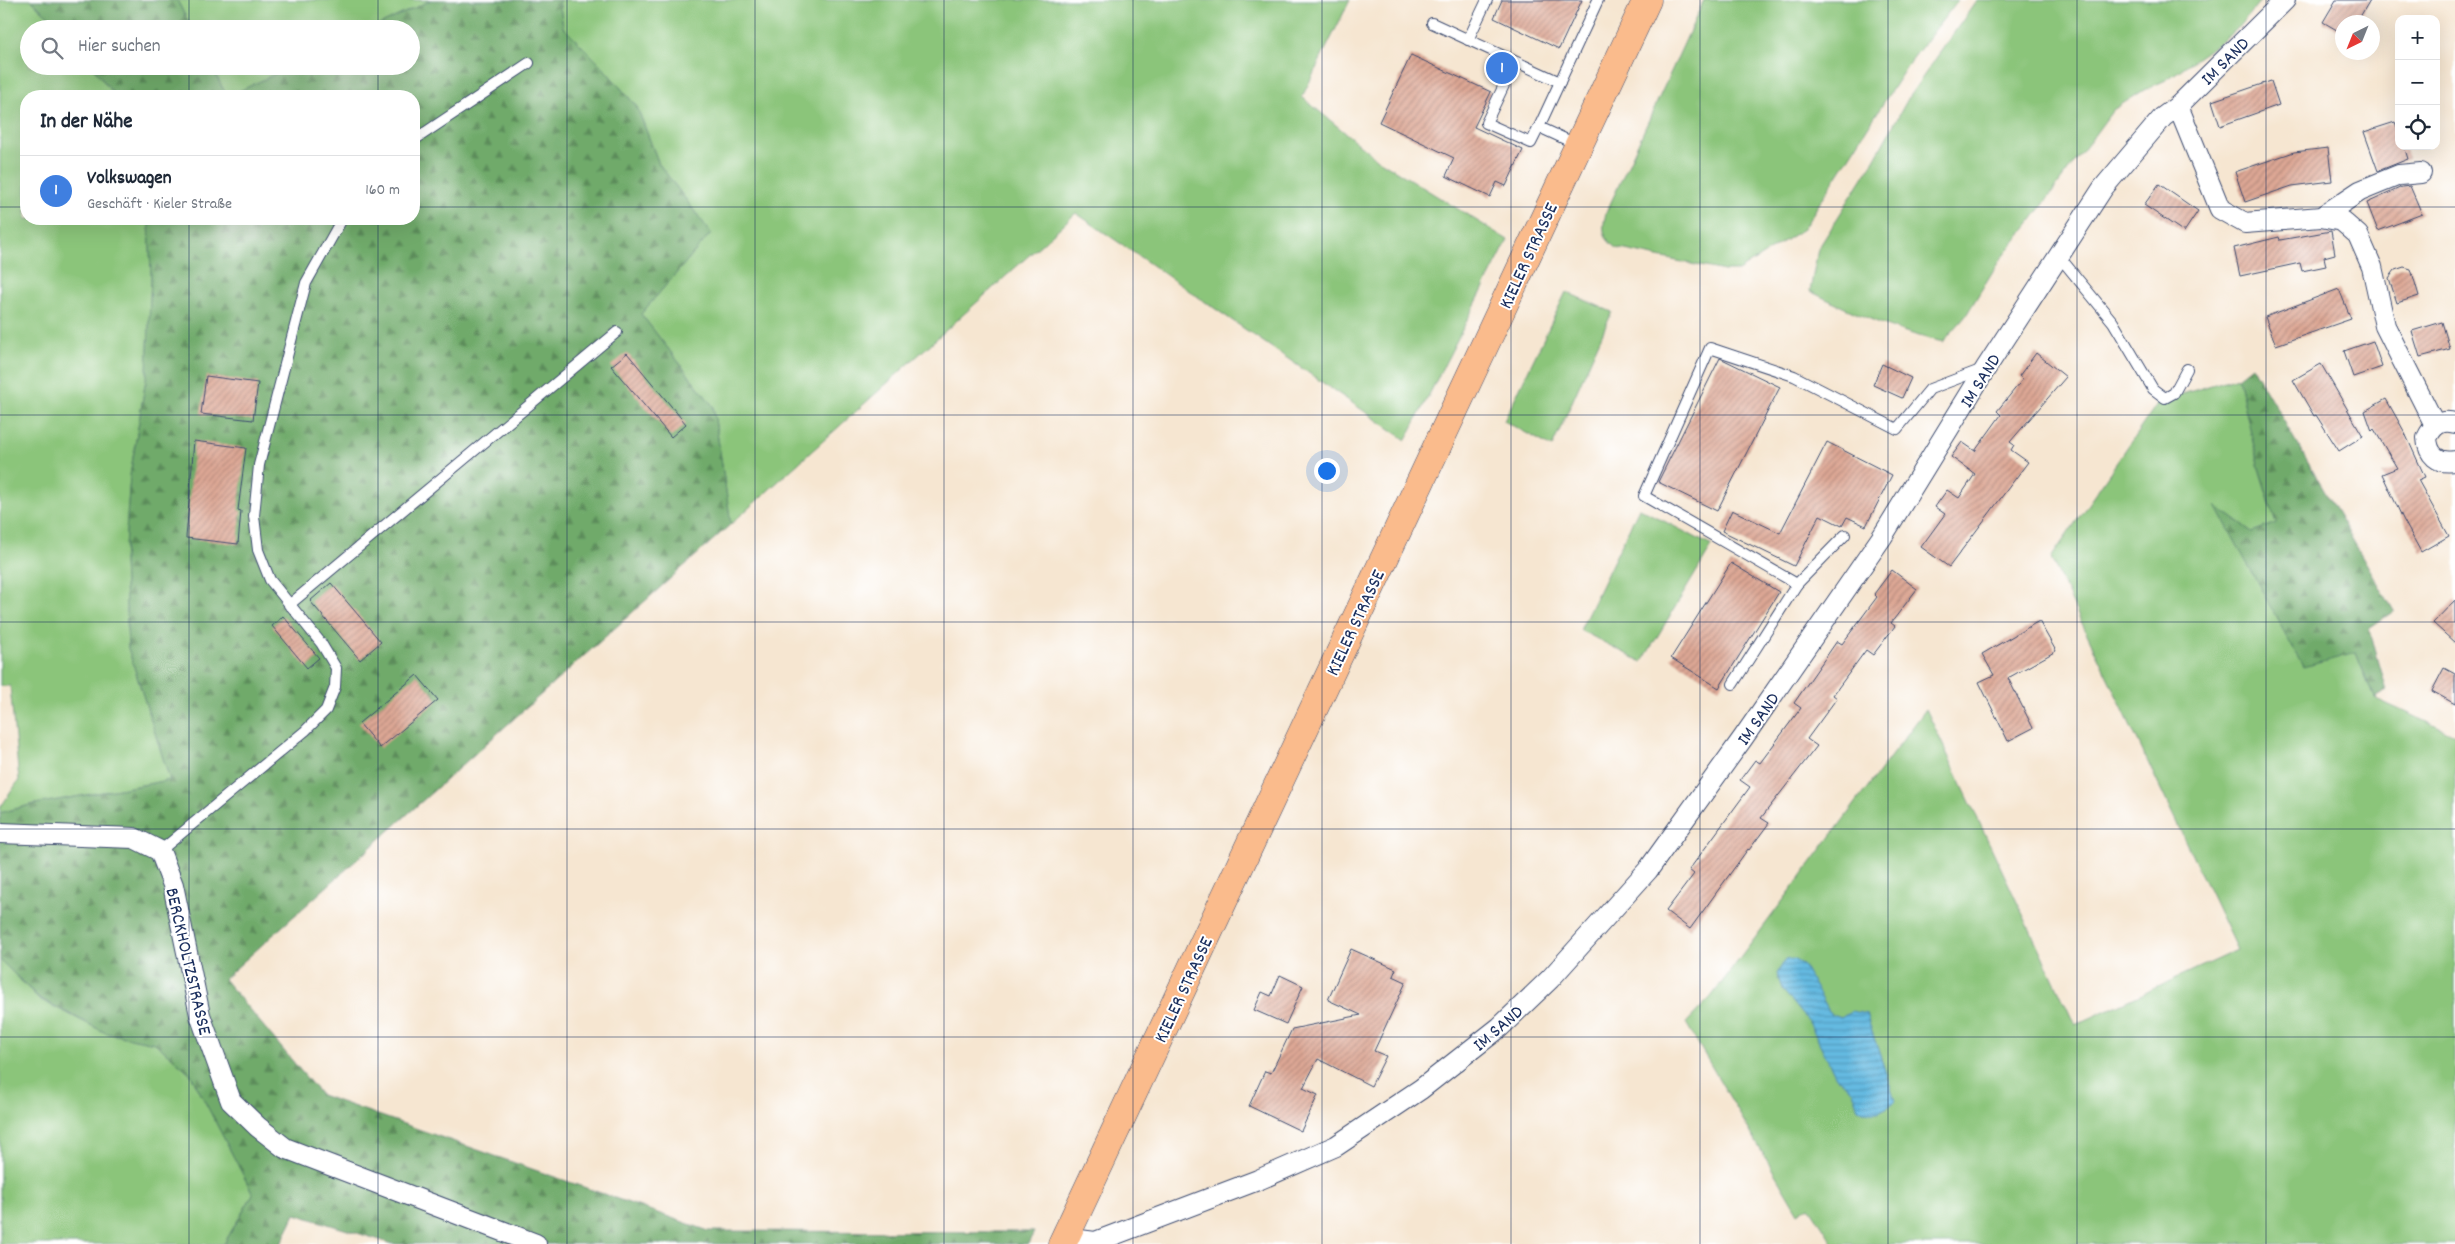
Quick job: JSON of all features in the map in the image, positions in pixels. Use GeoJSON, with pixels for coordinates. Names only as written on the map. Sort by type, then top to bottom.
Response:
{"type":"FeatureCollection","features":[{"type":"Feature","properties":{"kind":"main road","name":"KIELER STRASSE"},"geometry":{"type":"LineString","coordinates":[[1063,1241],[1647,0]]}},
{"type":"Feature","properties":{"kind":"street","name":"IM SAND"},"geometry":{"type":"LineString","coordinates":[[1063,1241],[1095,1242],[1258,1180],[1336,1146],[1421,1089],[1500,1027],[1550,979],[1614,908],[1659,854],[1743,738],[1877,545],[1986,368],[2103,188],[2163,117],[2178,106],[2285,0]]}},
{"type":"Feature","properties":{"kind":"street"},"geometry":{"type":"LineString","coordinates":[[2178,106],[2220,210],[2245,224],[2321,217],[2342,222],[2358,235],[2372,267],[2385,326],[2435,425]]}},
{"type":"Feature","properties":{"kind":"street"},"geometry":{"type":"LineString","coordinates":[[2321,217],[2360,191],[2399,175],[2421,173]]}},
{"type":"Feature","properties":{"kind":"street"},"geometry":{"type":"LineString","coordinates":[[2455,423],[2445,422],[2435,425],[2427,438],[2428,447],[2438,460],[2446,462],[2455,461]]}},
{"type":"Feature","properties":{"kind":"street"},"geometry":{"type":"LineString","coordinates":[[0,833],[134,838],[160,851]]}},
{"type":"Feature","properties":{"kind":"street","name":"BERCKHOLTZSTRASSE"},"geometry":{"type":"LineString","coordinates":[[160,851],[173,885],[200,1015],[231,1101],[258,1127],[285,1148],[536,1244]]}},
{"type":"Feature","properties":{"kind":"lane"},"geometry":{"type":"LineString","coordinates":[[1468,40],[1487,0]]}},
{"type":"Feature","properties":{"kind":"lane"},"geometry":{"type":"LineString","coordinates":[[1515,62],[1486,123],[1531,144],[1598,0]]}},
{"type":"Feature","properties":{"kind":"lane"},"geometry":{"type":"LineString","coordinates":[[1432,23],[1560,82]]}},
{"type":"Feature","properties":{"kind":"lane"},"geometry":{"type":"LineString","coordinates":[[420,136],[529,63]]}},
{"type":"Feature","properties":{"kind":"lane"},"geometry":{"type":"LineString","coordinates":[[1539,127],[1578,146]]}},
{"type":"Feature","properties":{"kind":"lane"},"geometry":{"type":"LineString","coordinates":[[160,851],[305,731],[326,710],[335,687],[336,668],[321,643],[270,580],[258,550],[254,516],[260,465],[306,283],[339,225]]}},
{"type":"Feature","properties":{"kind":"lane"},"geometry":{"type":"LineString","coordinates":[[2058,255],[2113,322],[2153,389],[2165,398],[2174,393],[2187,369]]}},
{"type":"Feature","properties":{"kind":"lane"},"geometry":{"type":"LineString","coordinates":[[289,604],[617,332]]}},
{"type":"Feature","properties":{"kind":"lane"},"geometry":{"type":"LineString","coordinates":[[1797,584],[1644,496],[1710,348],[1794,376],[1897,429],[1930,390],[1986,368]]}},
{"type":"Feature","properties":{"kind":"lane"},"geometry":{"type":"LineString","coordinates":[[1733,684],[1797,584],[1846,535]]}},
{"type":"Feature","properties":{"kind":"green space"},"geometry":{"type":"Polygon","coordinates":[[[0,0],[31,0],[52,20],[20,20],[20,75],[99,75],[110,90],[20,90],[20,225],[149,225],[151,276],[147,373],[130,476],[124,561],[128,648],[170,780],[30,805],[0,813],[0,808],[19,780],[10,686],[0,686],[0,0]]]}},
{"type":"Feature","properties":{"kind":"green space"},"geometry":{"type":"Polygon","coordinates":[[[31,0],[177,0],[187,20],[52,20],[31,0]]]}},
{"type":"Feature","properties":{"kind":"green space"},"geometry":{"type":"Polygon","coordinates":[[[177,0],[431,0],[390,20],[187,20],[177,0]]]}},
{"type":"Feature","properties":{"kind":"green space"},"geometry":{"type":"Polygon","coordinates":[[[431,0],[559,0],[563,27],[599,63],[637,107],[659,164],[711,233],[641,314],[713,406],[731,524],[224,979],[321,1095],[709,1231],[1034,1232],[1028,1244],[393,1244],[295,1214],[281,1244],[224,1244],[253,1194],[190,1073],[155,1043],[106,1033],[39,998],[0,960],[0,813],[30,805],[170,780],[128,648],[124,561],[130,476],[147,373],[151,276],[149,225],[420,225],[420,90],[242,90],[273,75],[420,75],[420,20],[390,20],[431,0]]]}},
{"type":"Feature","properties":{"kind":"green space"},"geometry":{"type":"Polygon","coordinates":[[[559,0],[1350,0],[1302,97],[1377,159],[1508,240],[1406,440],[1076,213],[731,524],[713,406],[641,314],[711,233],[659,164],[637,107],[599,63],[563,27],[559,0]]]}},
{"type":"Feature","properties":{"kind":"green space"},"geometry":{"type":"Polygon","coordinates":[[[1704,0],[1958,0],[1907,66],[1803,229],[1738,271],[1724,271],[1616,248],[1608,240],[1604,232],[1606,213],[1704,0]]]}},
{"type":"Feature","properties":{"kind":"green space"},"geometry":{"type":"Polygon","coordinates":[[[1977,0],[2261,0],[2235,31],[2166,80],[2144,90],[2113,110],[2029,224],[1999,261],[1965,317],[1943,342],[1908,333],[1875,321],[1810,291],[1818,249],[1874,160],[1910,95],[1977,0]]]}},
{"type":"Feature","properties":{"kind":"green space"},"geometry":{"type":"Polygon","coordinates":[[[99,75],[216,75],[224,90],[110,90],[99,75]]]}},
{"type":"Feature","properties":{"kind":"green space"},"geometry":{"type":"Polygon","coordinates":[[[216,75],[273,75],[242,90],[224,90],[216,75]]]}},
{"type":"Feature","properties":{"kind":"green space"},"geometry":{"type":"Polygon","coordinates":[[[1566,292],[1612,312],[1552,447],[1504,421],[1566,292]]]}},
{"type":"Feature","properties":{"kind":"green space"},"geometry":{"type":"Polygon","coordinates":[[[2252,366],[2394,611],[2369,628],[2387,691],[2374,698],[2356,653],[2303,667],[2216,506],[2252,532],[2276,523],[2259,468],[2238,377],[2252,366]]]}},
{"type":"Feature","properties":{"kind":"green space"},"geometry":{"type":"Polygon","coordinates":[[[2238,377],[2259,468],[2276,523],[2252,532],[2217,507],[2356,653],[2374,698],[2455,735],[2455,1244],[1834,1244],[1809,1206],[1798,1213],[1686,1023],[1711,997],[1926,709],[2075,1025],[2237,950],[2051,558],[2159,401],[2238,377]]]}},
{"type":"Feature","properties":{"kind":"green space"},"geometry":{"type":"Polygon","coordinates":[[[1639,508],[1712,546],[1642,662],[1580,630],[1639,508]]]}},
{"type":"Feature","properties":{"kind":"green space"},"geometry":{"type":"Polygon","coordinates":[[[0,960],[39,999],[106,1033],[155,1043],[190,1073],[253,1194],[224,1244],[0,1244],[0,960]]]}},
{"type":"Feature","properties":{"kind":"water"},"geometry":{"type":"Polygon","coordinates":[[[1793,959],[1803,965],[1831,1015],[1841,1018],[1852,1011],[1866,1014],[1895,1100],[1887,1108],[1878,1112],[1869,1112],[1858,1108],[1853,1091],[1836,1077],[1809,1022],[1782,989],[1777,974],[1785,960],[1793,959]]]}},
{"type":"Feature","properties":{"kind":"building"},"geometry":{"type":"Polygon","coordinates":[[[1502,0],[1582,0],[1559,49],[1494,18],[1502,0]]]}},
{"type":"Feature","properties":{"kind":"building"},"geometry":{"type":"Polygon","coordinates":[[[2336,0],[2370,0],[2361,15],[2335,15],[2335,29],[2323,22],[2336,0]]]}},
{"type":"Feature","properties":{"kind":"building"},"geometry":{"type":"Polygon","coordinates":[[[1411,55],[1491,92],[1474,127],[1523,150],[1506,186],[1497,182],[1490,197],[1446,176],[1454,158],[1379,122],[1411,55]]]}},
{"type":"Feature","properties":{"kind":"building"},"geometry":{"type":"Polygon","coordinates":[[[2271,81],[2279,105],[2220,126],[2212,101],[2271,81]]]}},
{"type":"Feature","properties":{"kind":"building"},"geometry":{"type":"Polygon","coordinates":[[[2395,122],[2395,150],[2405,150],[2408,159],[2378,171],[2364,132],[2395,122]]]}},
{"type":"Feature","properties":{"kind":"building"},"geometry":{"type":"Polygon","coordinates":[[[2328,148],[2332,181],[2292,186],[2245,202],[2235,172],[2294,152],[2328,148]]]}},
{"type":"Feature","properties":{"kind":"building"},"geometry":{"type":"Polygon","coordinates":[[[2159,184],[2198,211],[2184,232],[2144,205],[2159,184]]]}},
{"type":"Feature","properties":{"kind":"building"},"geometry":{"type":"Polygon","coordinates":[[[2410,186],[2422,214],[2378,231],[2367,203],[2402,187],[2410,186]]]}},
{"type":"Feature","properties":{"kind":"building"},"geometry":{"type":"Polygon","coordinates":[[[2331,231],[2335,254],[2324,257],[2326,266],[2302,271],[2300,263],[2240,276],[2234,248],[2279,237],[2280,240],[2331,231]]]}},
{"type":"Feature","properties":{"kind":"building"},"geometry":{"type":"Polygon","coordinates":[[[2404,267],[2411,269],[2419,296],[2397,303],[2389,278],[2395,270],[2404,267]]]}},
{"type":"Feature","properties":{"kind":"building"},"geometry":{"type":"Polygon","coordinates":[[[2339,289],[2351,319],[2276,345],[2265,317],[2339,289]]]}},
{"type":"Feature","properties":{"kind":"building"},"geometry":{"type":"Polygon","coordinates":[[[2442,322],[2450,349],[2420,357],[2412,331],[2442,322]]]}},
{"type":"Feature","properties":{"kind":"building"},"geometry":{"type":"Polygon","coordinates":[[[2373,341],[2382,367],[2353,377],[2344,351],[2373,341]]]}},
{"type":"Feature","properties":{"kind":"building"},"geometry":{"type":"Polygon","coordinates":[[[627,353],[686,424],[671,437],[611,366],[627,353]]]}},
{"type":"Feature","properties":{"kind":"building"},"geometry":{"type":"Polygon","coordinates":[[[2036,353],[2066,377],[2010,442],[2014,445],[2011,450],[2028,462],[1949,567],[1921,547],[1945,514],[1935,507],[1947,490],[1959,498],[1975,474],[1951,457],[1962,442],[1975,451],[2001,415],[1997,411],[2023,379],[2019,376],[2036,353]]]}},
{"type":"Feature","properties":{"kind":"building"},"geometry":{"type":"Polygon","coordinates":[[[1720,358],[1780,387],[1717,511],[1658,482],[1720,358]]]}},
{"type":"Feature","properties":{"kind":"building"},"geometry":{"type":"Polygon","coordinates":[[[1882,364],[1911,378],[1902,398],[1873,385],[1882,364]]]}},
{"type":"Feature","properties":{"kind":"building"},"geometry":{"type":"Polygon","coordinates":[[[2321,364],[2363,436],[2339,451],[2316,415],[2314,416],[2293,380],[2321,364]]]}},
{"type":"Feature","properties":{"kind":"building"},"geometry":{"type":"Polygon","coordinates":[[[206,376],[258,383],[253,420],[201,414],[206,376]]]}},
{"type":"Feature","properties":{"kind":"building"},"geometry":{"type":"Polygon","coordinates":[[[2386,399],[2404,431],[2425,477],[2418,480],[2449,536],[2421,552],[2382,474],[2397,468],[2374,429],[2372,431],[2365,411],[2386,399]]]}},
{"type":"Feature","properties":{"kind":"building"},"geometry":{"type":"Polygon","coordinates":[[[194,441],[246,448],[238,510],[241,511],[238,544],[186,538],[194,441]]]}},
{"type":"Feature","properties":{"kind":"building"},"geometry":{"type":"Polygon","coordinates":[[[1827,442],[1892,475],[1866,526],[1847,517],[1842,526],[1820,515],[1794,566],[1722,531],[1732,510],[1780,533],[1827,442]]]}},
{"type":"Feature","properties":{"kind":"building"},"geometry":{"type":"Polygon","coordinates":[[[1731,563],[1779,592],[1719,688],[1671,658],[1731,563]]]}},
{"type":"Feature","properties":{"kind":"building"},"geometry":{"type":"Polygon","coordinates":[[[1892,570],[1917,589],[1891,623],[1895,626],[1873,655],[1866,650],[1833,695],[1837,698],[1807,739],[1817,746],[1761,818],[1769,823],[1690,929],[1666,911],[1694,874],[1689,870],[1750,787],[1740,780],[1755,760],[1760,763],[1801,708],[1794,703],[1837,641],[1842,644],[1877,597],[1874,594],[1892,570]]]}},
{"type":"Feature","properties":{"kind":"building"},"geometry":{"type":"Polygon","coordinates":[[[331,583],[381,642],[360,660],[310,601],[331,583]]]}},
{"type":"Feature","properties":{"kind":"building"},"geometry":{"type":"Polygon","coordinates":[[[2455,600],[2455,643],[2433,623],[2455,600]]]}},
{"type":"Feature","properties":{"kind":"building"},"geometry":{"type":"Polygon","coordinates":[[[283,616],[319,658],[307,668],[272,626],[283,616]]]}},
{"type":"Feature","properties":{"kind":"building"},"geometry":{"type":"Polygon","coordinates":[[[2039,621],[2056,651],[2008,678],[2033,728],[2008,741],[1979,682],[1994,675],[1982,654],[2039,621]]]}},
{"type":"Feature","properties":{"kind":"building"},"geometry":{"type":"Polygon","coordinates":[[[2444,668],[2455,674],[2455,704],[2432,691],[2444,668]]]}},
{"type":"Feature","properties":{"kind":"building"},"geometry":{"type":"Polygon","coordinates":[[[417,675],[438,700],[380,748],[359,723],[417,675]]]}},
{"type":"Feature","properties":{"kind":"building"},"geometry":{"type":"Polygon","coordinates":[[[1351,949],[1396,969],[1393,976],[1406,982],[1374,1051],[1386,1056],[1371,1086],[1318,1059],[1303,1088],[1318,1095],[1301,1131],[1249,1106],[1265,1071],[1271,1073],[1292,1029],[1361,1015],[1328,1000],[1351,949]]]}},
{"type":"Feature","properties":{"kind":"building"},"geometry":{"type":"Polygon","coordinates":[[[1280,975],[1303,986],[1286,1024],[1254,1010],[1262,992],[1271,996],[1280,975]]]}},
{"type":"Feature","properties":{"kind":"place","name":"Volkswagen"},"geometry":{"type":"Point","coordinates":[1502,68]}}]}
